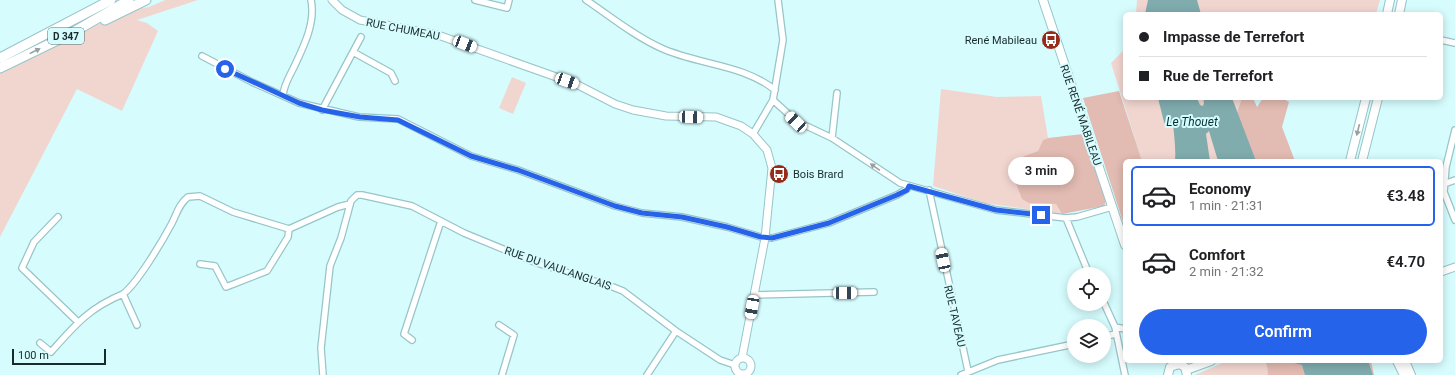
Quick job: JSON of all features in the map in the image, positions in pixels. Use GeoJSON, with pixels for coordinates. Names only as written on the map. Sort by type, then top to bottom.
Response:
{"type":"FeatureCollection","features":[{"type":"Feature","properties":{"kind":"highway"},"geometry":{"type":"LineString","coordinates":[[57,29],[98,0]]}},
{"type":"Feature","properties":{"kind":"highway","name":"D 347"},"geometry":{"type":"LineString","coordinates":[[0,58],[111,0]]}},
{"type":"Feature","properties":{"kind":"highway","name":"D 347"},"geometry":{"type":"LineString","coordinates":[[0,68],[70,34],[129,0]]}},
{"type":"Feature","properties":{"kind":"highway"},"geometry":{"type":"LineString","coordinates":[[70,34],[87,29],[146,0]]}},
{"type":"Feature","properties":{"kind":"main road","name":"RUE RENÉ MABILEAU"},"geometry":{"type":"LineString","coordinates":[[1043,0],[1123,239]]}},
{"type":"Feature","properties":{"kind":"main road"},"geometry":{"type":"LineString","coordinates":[[1387,12],[1390,0]]}},
{"type":"Feature","properties":{"kind":"main road"},"geometry":{"type":"LineString","coordinates":[[1399,12],[1402,0]]}},
{"type":"Feature","properties":{"kind":"main road"},"geometry":{"type":"LineString","coordinates":[[1351,159],[1365,100]]}},
{"type":"Feature","properties":{"kind":"main road"},"geometry":{"type":"LineString","coordinates":[[1363,159],[1377,100]]}},
{"type":"Feature","properties":{"kind":"main road"},"geometry":{"type":"LineString","coordinates":[[1168,375],[1168,370],[1171,363],[1179,364],[1187,372],[1206,363]]}},
{"type":"Feature","properties":{"kind":"main road"},"geometry":{"type":"LineString","coordinates":[[1398,363],[1404,375]]}},
{"type":"Feature","properties":{"kind":"main road"},"geometry":{"type":"LineString","coordinates":[[1405,363],[1411,375]]}},
{"type":"Feature","properties":{"kind":"street"},"geometry":{"type":"LineString","coordinates":[[283,95],[284,88],[308,32],[312,17],[311,0]]}},
{"type":"Feature","properties":{"kind":"street","name":"RUE CHUMEAU"},"geometry":{"type":"LineString","coordinates":[[327,0],[334,2],[347,14],[360,20],[438,35],[576,84],[615,104],[633,110],[666,116],[716,117],[741,126],[753,134],[767,150],[772,168],[765,238],[742,358]]}},
{"type":"Feature","properties":{"kind":"street"},"geometry":{"type":"LineString","coordinates":[[475,0],[508,8],[509,0]]}},
{"type":"Feature","properties":{"kind":"street"},"geometry":{"type":"LineString","coordinates":[[586,0],[647,41],[662,49],[753,76],[775,90]]}},
{"type":"Feature","properties":{"kind":"street"},"geometry":{"type":"LineString","coordinates":[[753,134],[773,100],[775,90],[783,40],[778,0]]}},
{"type":"Feature","properties":{"kind":"street"},"geometry":{"type":"LineString","coordinates":[[322,110],[361,37]]}},
{"type":"Feature","properties":{"kind":"street"},"geometry":{"type":"LineString","coordinates":[[1443,40],[1455,43]]}},
{"type":"Feature","properties":{"kind":"street"},"geometry":{"type":"LineString","coordinates":[[353,52],[391,73],[395,81]]}},
{"type":"Feature","properties":{"kind":"street"},"geometry":{"type":"LineString","coordinates":[[202,56],[252,82],[299,103],[322,110],[360,117],[398,120],[471,156],[518,170],[615,206],[642,213],[682,217],[765,238],[772,238],[829,223],[897,195],[907,190],[909,186]]}},
{"type":"Feature","properties":{"kind":"street"},"geometry":{"type":"LineString","coordinates":[[832,138],[837,94]]}},
{"type":"Feature","properties":{"kind":"street"},"geometry":{"type":"LineString","coordinates":[[773,100],[796,122],[832,138],[893,180],[909,186],[929,190],[996,210],[1066,218],[1077,217],[1112,206]]}},
{"type":"Feature","properties":{"kind":"street"},"geometry":{"type":"LineString","coordinates":[[1455,130],[1444,184],[1444,192],[1455,220]]}},
{"type":"Feature","properties":{"kind":"street"},"geometry":{"type":"LineString","coordinates":[[1444,184],[1455,180]]}},
{"type":"Feature","properties":{"kind":"street","name":"RUE TAVEAU"},"geometry":{"type":"LineString","coordinates":[[929,190],[968,371]]}},
{"type":"Feature","properties":{"kind":"street","name":"RUE DU VAULANGLAIS"},"geometry":{"type":"LineString","coordinates":[[289,229],[338,207],[350,204],[354,198],[362,195],[412,206],[441,222],[537,263],[623,291],[676,331],[720,360],[735,365]]}},
{"type":"Feature","properties":{"kind":"street"},"geometry":{"type":"LineString","coordinates":[[40,343],[51,352],[78,322],[96,307],[123,294],[133,285],[173,222],[179,206],[188,197],[200,196],[233,212],[289,229],[288,237],[266,271],[226,287],[215,266],[200,264]]}},
{"type":"Feature","properties":{"kind":"street"},"geometry":{"type":"LineString","coordinates":[[323,375],[321,348],[330,266],[341,238],[350,204]]}},
{"type":"Feature","properties":{"kind":"street"},"geometry":{"type":"LineString","coordinates":[[58,217],[34,242],[22,268],[78,322]]}},
{"type":"Feature","properties":{"kind":"street"},"geometry":{"type":"LineString","coordinates":[[1066,218],[1086,267]]}},
{"type":"Feature","properties":{"kind":"street"},"geometry":{"type":"LineString","coordinates":[[412,340],[404,334],[441,222]]}},
{"type":"Feature","properties":{"kind":"street"},"geometry":{"type":"LineString","coordinates":[[1443,271],[1455,267]]}},
{"type":"Feature","properties":{"kind":"street"},"geometry":{"type":"LineString","coordinates":[[754,294],[874,292]]}},
{"type":"Feature","properties":{"kind":"street"},"geometry":{"type":"LineString","coordinates":[[123,294],[137,325]]}},
{"type":"Feature","properties":{"kind":"street"},"geometry":{"type":"LineString","coordinates":[[1108,311],[1115,327],[1115,334],[1125,375]]}},
{"type":"Feature","properties":{"kind":"street"},"geometry":{"type":"LineString","coordinates":[[499,325],[514,335],[502,375]]}},
{"type":"Feature","properties":{"kind":"street"},"geometry":{"type":"LineString","coordinates":[[1115,327],[1123,329]]}},
{"type":"Feature","properties":{"kind":"street"},"geometry":{"type":"LineString","coordinates":[[647,375],[676,331]]}},
{"type":"Feature","properties":{"kind":"street"},"geometry":{"type":"LineString","coordinates":[[1111,335],[1115,334]]}},
{"type":"Feature","properties":{"kind":"street"},"geometry":{"type":"LineString","coordinates":[[961,375],[968,371],[1009,358],[1067,346]]}},
{"type":"Feature","properties":{"kind":"street"},"geometry":{"type":"LineString","coordinates":[[742,358],[747,360],[750,364],[748,374],[738,372],[735,365],[738,360],[742,358]]}},
{"type":"Feature","properties":{"kind":"shaded area"},"geometry":{"type":"Polygon","coordinates":[[[165,0],[198,0],[137,20],[147,23],[158,31],[122,111],[77,89],[0,237],[0,63],[122,11],[149,7],[165,0]]]}},
{"type":"Feature","properties":{"kind":"shaded area"},"geometry":{"type":"Polygon","coordinates":[[[1137,0],[1380,0],[1377,12],[1136,12],[1137,0]]]}},
{"type":"Feature","properties":{"kind":"shaded area"},"geometry":{"type":"Polygon","coordinates":[[[1123,51],[1123,100],[1241,100],[1221,159],[1141,159],[1111,63],[1123,51]]]}},
{"type":"Feature","properties":{"kind":"shaded area"},"geometry":{"type":"Polygon","coordinates":[[[512,77],[526,83],[513,114],[499,108],[512,77]]]}},
{"type":"Feature","properties":{"kind":"shaded area"},"geometry":{"type":"Polygon","coordinates":[[[941,89],[997,97],[1041,96],[1048,138],[1043,140],[1038,151],[1024,156],[1029,203],[1056,204],[1062,214],[984,203],[933,186],[941,89]]]}},
{"type":"Feature","properties":{"kind":"shaded area"},"geometry":{"type":"Polygon","coordinates":[[[1119,91],[1141,159],[1123,159],[1123,222],[1083,98],[1119,91]]]}},
{"type":"Feature","properties":{"kind":"shaded area"},"geometry":{"type":"Polygon","coordinates":[[[1241,100],[1254,100],[1257,107],[1262,100],[1286,100],[1289,102],[1282,127],[1294,159],[1221,159],[1241,100]]]}},
{"type":"Feature","properties":{"kind":"shaded area"},"geometry":{"type":"Polygon","coordinates":[[[1083,134],[1106,201],[1104,206],[1062,214],[1056,204],[1029,203],[1022,199],[1015,181],[1024,156],[1038,151],[1043,140],[1048,138],[1083,134]]]}},
{"type":"Feature","properties":{"kind":"shaded area"},"geometry":{"type":"Polygon","coordinates":[[[1222,363],[1266,363],[1268,375],[1195,375],[1222,363]]]}},
{"type":"Feature","properties":{"kind":"shaded area"},"geometry":{"type":"Polygon","coordinates":[[[1266,363],[1371,363],[1374,375],[1268,375],[1266,363]]]}},
{"type":"Feature","properties":{"kind":"water"},"geometry":{"type":"Polygon","coordinates":[[[1148,0],[1197,0],[1200,12],[1145,12],[1148,0]]]}},
{"type":"Feature","properties":{"kind":"water","name":"Le Thouet"},"geometry":{"type":"Polygon","coordinates":[[[1158,100],[1198,100],[1200,105],[1203,106],[1203,100],[1233,100],[1255,159],[1217,159],[1209,131],[1206,134],[1210,159],[1175,159],[1173,123],[1167,126],[1164,122],[1158,100]]]}},
{"type":"Feature","properties":{"kind":"water"},"geometry":{"type":"Polygon","coordinates":[[[1294,363],[1369,363],[1373,375],[1305,375],[1302,365],[1294,363]]]}},
{"type":"Feature","properties":{"kind":"place","name":"René Mabileau"},"geometry":{"type":"Point","coordinates":[1051,40]}},
{"type":"Feature","properties":{"kind":"place","name":"Bois Brard"},"geometry":{"type":"Point","coordinates":[779,174]}},
{"type":"Feature","properties":{"kind":"route"},"geometry":{"type":"LineString","coordinates":[[225,69],[299,103],[322,110],[360,117],[398,120],[471,156],[539,177],[587,197],[615,206],[642,213],[666,214],[682,217],[727,227],[761,237],[772,238],[829,223],[897,195],[907,190],[909,186],[929,190],[996,210],[1041,215]]}}]}
